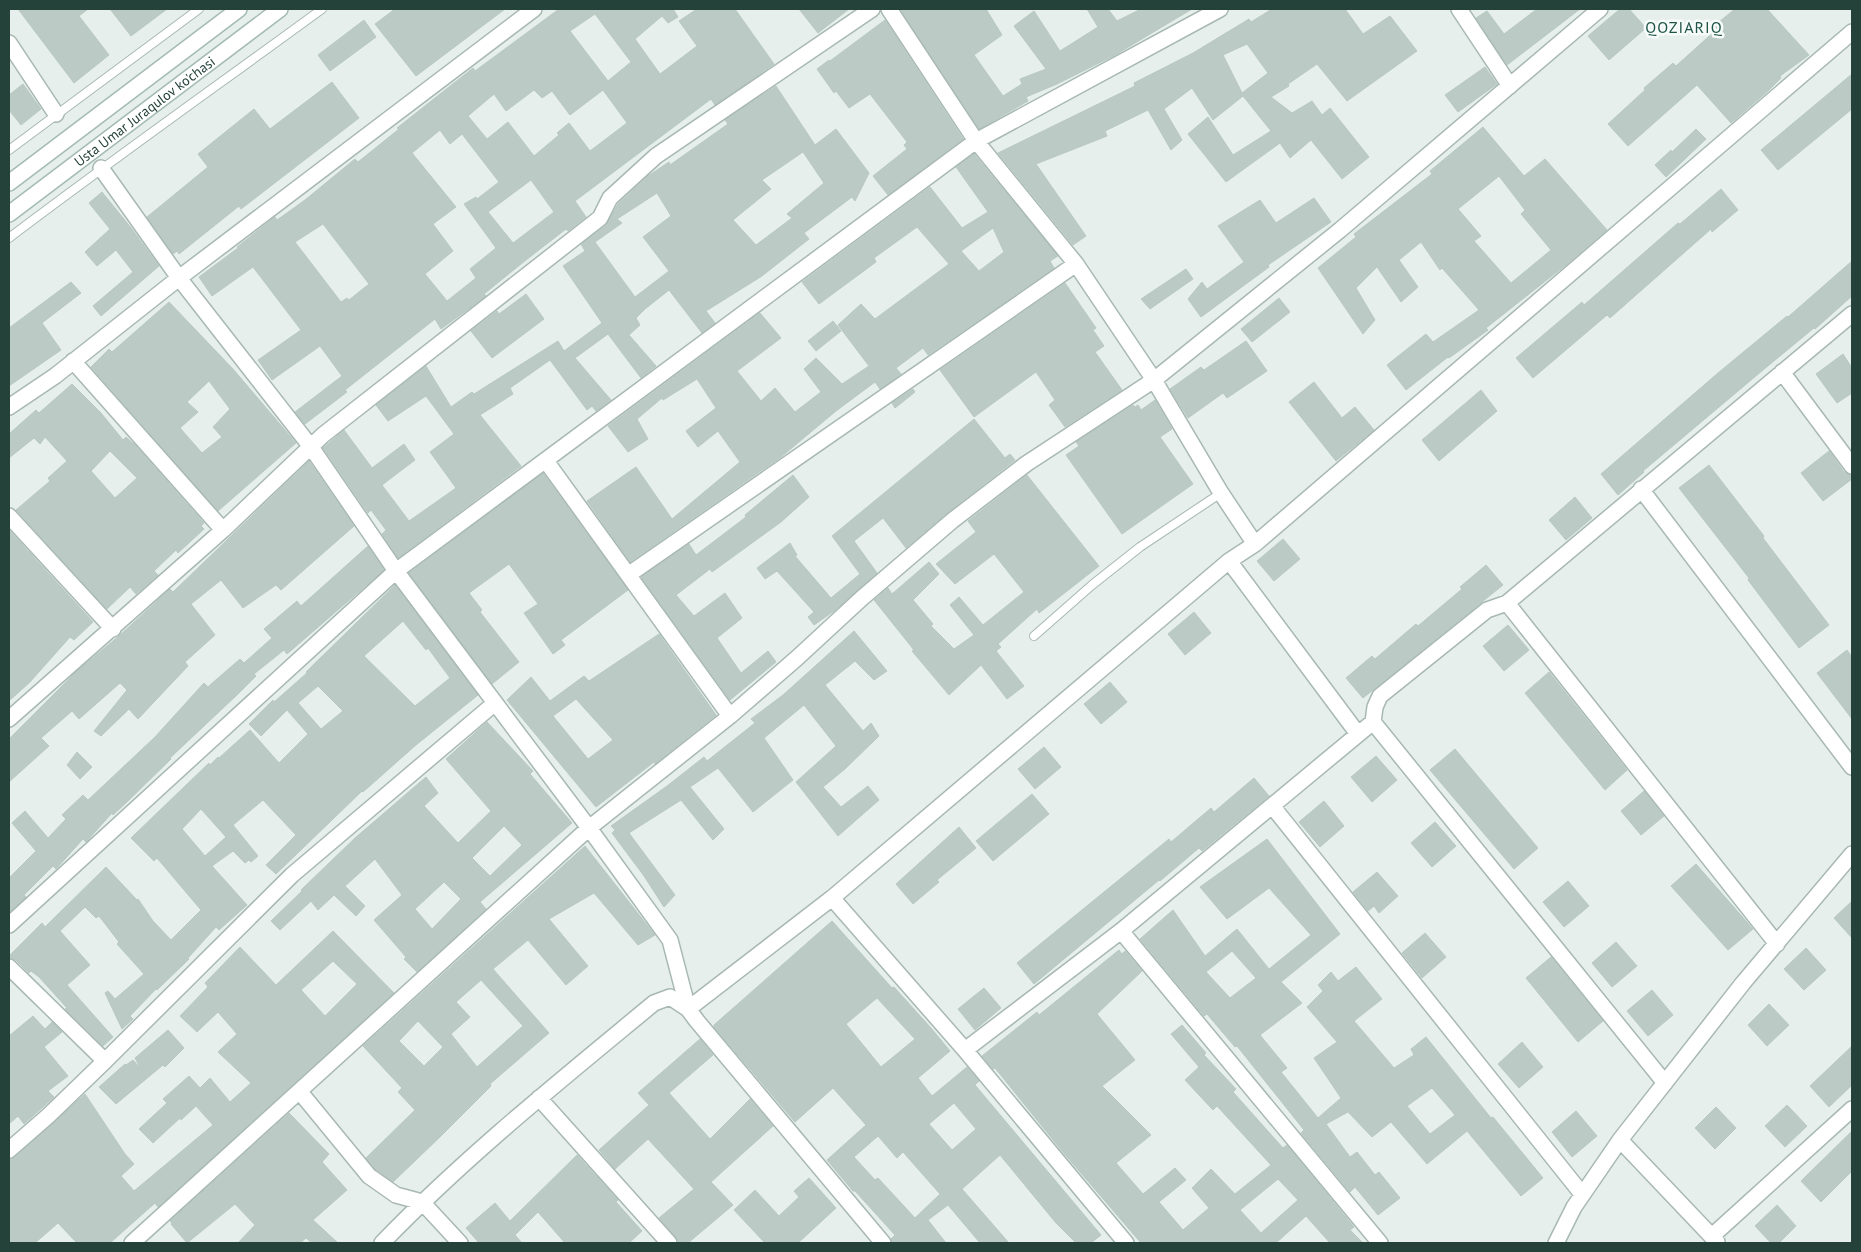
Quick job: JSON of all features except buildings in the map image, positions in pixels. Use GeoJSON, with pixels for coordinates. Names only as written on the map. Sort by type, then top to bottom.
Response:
{"type":"FeatureCollection","features":[{"type":"Feature","properties":{"kind":"street","name":"Usta Umar Juraqulov ko'chasi"},"geometry":{"type":"LineString","coordinates":[[9,184],[239,9]]}},
{"type":"Feature","properties":{"kind":"street","name":"Usta Umar Juraqulov ko'chasi"},"geometry":{"type":"LineString","coordinates":[[9,214],[280,9]]}},
{"type":"Feature","properties":{"kind":"street"},"geometry":{"type":"LineString","coordinates":[[9,407],[55,376],[179,278],[534,9]]}},
{"type":"Feature","properties":{"kind":"street"},"geometry":{"type":"LineString","coordinates":[[9,719],[224,530],[324,435],[600,218],[610,198],[656,156],[872,9]]}},
{"type":"Feature","properties":{"kind":"street"},"geometry":{"type":"LineString","coordinates":[[889,9],[976,141],[1076,264],[1154,380],[1221,493],[1255,544]]}},
{"type":"Feature","properties":{"kind":"street"},"geometry":{"type":"LineString","coordinates":[[9,925],[396,571],[976,141],[1220,9]]}},
{"type":"Feature","properties":{"kind":"street"},"geometry":{"type":"LineString","coordinates":[[1459,9],[1510,86]]}},
{"type":"Feature","properties":{"kind":"street"},"geometry":{"type":"LineString","coordinates":[[132,1243],[589,828],[730,716],[953,520],[1026,464],[1154,380],[1340,230],[1600,9]]}},
{"type":"Feature","properties":{"kind":"street"},"geometry":{"type":"LineString","coordinates":[[688,1009],[832,898],[1229,561],[1255,544],[1852,32]]}},
{"type":"Feature","properties":{"kind":"street"},"geometry":{"type":"LineString","coordinates":[[9,43],[56,114]]}},
{"type":"Feature","properties":{"kind":"street"},"geometry":{"type":"LineString","coordinates":[[101,168],[179,278],[311,447],[396,571],[589,828],[670,940],[688,1009]]}},
{"type":"Feature","properties":{"kind":"street"},"geometry":{"type":"LineString","coordinates":[[628,575],[1076,264]]}},
{"type":"Feature","properties":{"kind":"street"},"geometry":{"type":"LineString","coordinates":[[1665,1083],[1373,722],[1374,707],[1380,696],[1487,610],[1507,603],[1852,314]]}},
{"type":"Feature","properties":{"kind":"street"},"geometry":{"type":"LineString","coordinates":[[73,362],[224,530]]}},
{"type":"Feature","properties":{"kind":"street"},"geometry":{"type":"LineString","coordinates":[[1782,372],[1852,466]]}},
{"type":"Feature","properties":{"kind":"street"},"geometry":{"type":"LineString","coordinates":[[546,461],[730,716]]}},
{"type":"Feature","properties":{"kind":"street"},"geometry":{"type":"LineString","coordinates":[[1641,489],[1852,767]]}},
{"type":"Feature","properties":{"kind":"street"},"geometry":{"type":"LineString","coordinates":[[9,516],[113,629]]}},
{"type":"Feature","properties":{"kind":"street"},"geometry":{"type":"LineString","coordinates":[[1229,561],[1358,734]]}},
{"type":"Feature","properties":{"kind":"street"},"geometry":{"type":"LineString","coordinates":[[1507,603],[1777,944]]}},
{"type":"Feature","properties":{"kind":"street"},"geometry":{"type":"LineString","coordinates":[[9,1150],[48,1116],[105,1061],[292,875],[495,703]]}},
{"type":"Feature","properties":{"kind":"street"},"geometry":{"type":"LineString","coordinates":[[965,1050],[1121,931],[1273,807],[1373,722]]}},
{"type":"Feature","properties":{"kind":"street"},"geometry":{"type":"LineString","coordinates":[[1273,807],[1582,1194]]}},
{"type":"Feature","properties":{"kind":"street"},"geometry":{"type":"LineString","coordinates":[[1556,1243],[1574,1206],[1620,1140],[1743,983],[1852,854]]}},
{"type":"Feature","properties":{"kind":"street"},"geometry":{"type":"LineString","coordinates":[[832,898],[965,1050],[1126,1243]]}},
{"type":"Feature","properties":{"kind":"street"},"geometry":{"type":"LineString","coordinates":[[1121,931],[1380,1243]]}},
{"type":"Feature","properties":{"kind":"street"},"geometry":{"type":"LineString","coordinates":[[9,968],[105,1061]]}},
{"type":"Feature","properties":{"kind":"street"},"geometry":{"type":"LineString","coordinates":[[382,1243],[422,1202],[539,1098],[654,1003],[670,998],[688,1009],[840,1194],[883,1243]]}},
{"type":"Feature","properties":{"kind":"street"},"geometry":{"type":"LineString","coordinates":[[300,1092],[369,1176],[396,1195],[422,1202],[460,1243]]}},
{"type":"Feature","properties":{"kind":"street"},"geometry":{"type":"LineString","coordinates":[[539,1098],[669,1243]]}},
{"type":"Feature","properties":{"kind":"street"},"geometry":{"type":"LineString","coordinates":[[1620,1140],[1715,1240],[1852,1109]]}},
{"type":"Feature","properties":{"kind":"lane"},"geometry":{"type":"LineString","coordinates":[[9,150],[200,9]]}},
{"type":"Feature","properties":{"kind":"lane"},"geometry":{"type":"LineString","coordinates":[[9,238],[101,168],[139,143],[322,9]]}},
{"type":"Feature","properties":{"kind":"lane"},"geometry":{"type":"LineString","coordinates":[[1034,636],[1092,585],[1140,547],[1221,493]]}},
{"type":"Feature","properties":{"kind":"district","name":"QOZIARIQ"},"geometry":{"type":"Point","coordinates":[1684,27]}}]}
